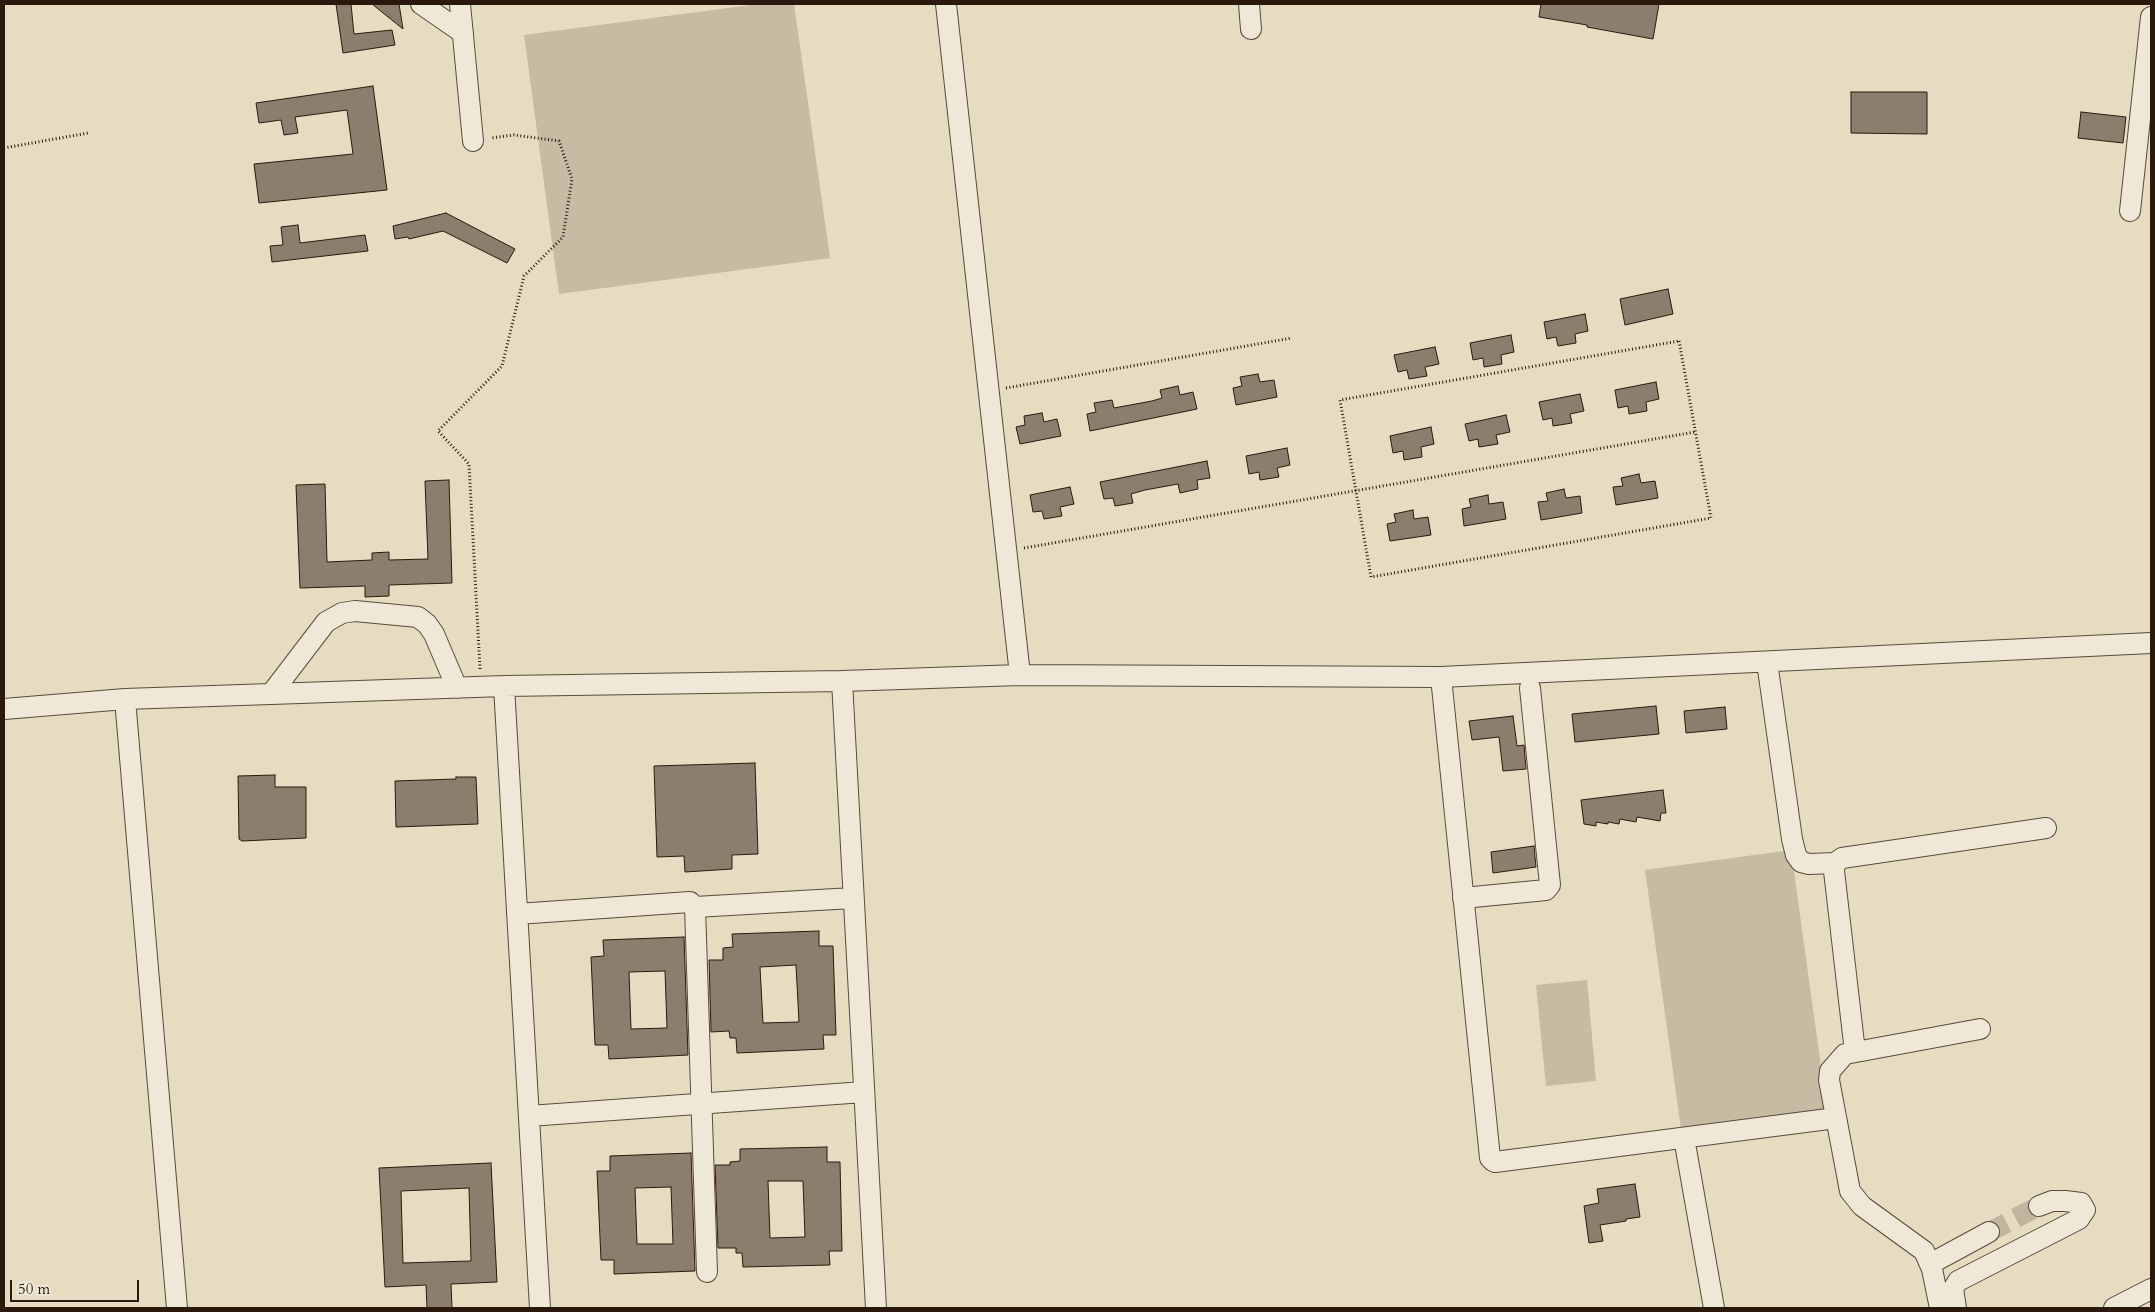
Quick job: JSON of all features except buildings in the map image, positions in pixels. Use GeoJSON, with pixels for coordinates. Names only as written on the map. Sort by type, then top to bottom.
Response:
{"type":"FeatureCollection","features":[{"type":"Feature","properties":{"kind":"street"},"geometry":{"type":"LineString","coordinates":[[421,4],[463,33]]}},
{"type":"Feature","properties":{"kind":"street"},"geometry":{"type":"LineString","coordinates":[[460,4],[473,141]]}},
{"type":"Feature","properties":{"kind":"street"},"geometry":{"type":"LineString","coordinates":[[946,4],[1020,675]]}},
{"type":"Feature","properties":{"kind":"street"},"geometry":{"type":"LineString","coordinates":[[1249,4],[1251,29]]}},
{"type":"Feature","properties":{"kind":"street"},"geometry":{"type":"LineString","coordinates":[[2130,211],[2151,17]]}},
{"type":"Feature","properties":{"kind":"street"},"geometry":{"type":"LineString","coordinates":[[271,694],[326,622],[342,613],[354,611],[418,618],[427,624],[434,634],[457,688]]}},
{"type":"Feature","properties":{"kind":"street"},"geometry":{"type":"LineString","coordinates":[[4,709],[125,699],[504,686],[842,681],[1020,675],[1441,677],[2151,643]]}},
{"type":"Feature","properties":{"kind":"street"},"geometry":{"type":"LineString","coordinates":[[1767,662],[1792,839],[1796,855],[1801,862],[1809,864],[1834,863],[1842,858],[2046,828]]}},
{"type":"Feature","properties":{"kind":"street"},"geometry":{"type":"LineString","coordinates":[[1441,677],[1490,1158],[1495,1162],[1836,1118]]}},
{"type":"Feature","properties":{"kind":"street"},"geometry":{"type":"LineString","coordinates":[[842,681],[876,1308]]}},
{"type":"Feature","properties":{"kind":"street"},"geometry":{"type":"LineString","coordinates":[[504,686],[540,1308]]}},
{"type":"Feature","properties":{"kind":"street"},"geometry":{"type":"LineString","coordinates":[[1463,898],[1546,890],[1550,884],[1530,688]]}},
{"type":"Feature","properties":{"kind":"street"},"geometry":{"type":"LineString","coordinates":[[125,699],[177,1308]]}},
{"type":"Feature","properties":{"kind":"street"},"geometry":{"type":"LineString","coordinates":[[1834,863],[1854,1052]]}},
{"type":"Feature","properties":{"kind":"street"},"geometry":{"type":"LineString","coordinates":[[695,907],[853,898]]}},
{"type":"Feature","properties":{"kind":"street"},"geometry":{"type":"LineString","coordinates":[[517,914],[690,902],[695,907],[707,1272]]}},
{"type":"Feature","properties":{"kind":"street"},"geometry":{"type":"LineString","coordinates":[[1940,1308],[1930,1264],[1924,1251],[1855,1198],[1847,1179],[1829,1080],[1830,1071],[1845,1054],[1980,1029]]}},
{"type":"Feature","properties":{"kind":"street"},"geometry":{"type":"LineString","coordinates":[[529,1116],[864,1092]]}},
{"type":"Feature","properties":{"kind":"street"},"geometry":{"type":"LineString","coordinates":[[1684,1138],[1714,1308]]}},
{"type":"Feature","properties":{"kind":"street"},"geometry":{"type":"LineString","coordinates":[[1936,1288],[1958,1281],[2079,1219],[2085,1210],[2080,1204],[2065,1200],[2052,1201],[2039,1206]]}},
{"type":"Feature","properties":{"kind":"street"},"geometry":{"type":"LineString","coordinates":[[1930,1264],[1989,1232]]}},
{"type":"Feature","properties":{"kind":"street"},"geometry":{"type":"LineString","coordinates":[[1956,1308],[1954,1289],[1958,1281]]}},
{"type":"Feature","properties":{"kind":"street"},"geometry":{"type":"LineString","coordinates":[[2114,1308],[2151,1289]]}},
{"type":"Feature","properties":{"kind":"path"},"geometry":{"type":"LineString","coordinates":[[4,148],[88,133]]}},
{"type":"Feature","properties":{"kind":"path"},"geometry":{"type":"LineString","coordinates":[[473,141],[514,135],[559,141],[572,179],[563,237],[524,276],[502,366],[438,431],[470,464],[481,687]]}},
{"type":"Feature","properties":{"kind":"path"},"geometry":{"type":"LineString","coordinates":[[989,392],[1292,338]]}},
{"type":"Feature","properties":{"kind":"path"},"geometry":{"type":"LineString","coordinates":[[1679,341],[1695,432],[1711,518],[1372,577],[1340,400],[1679,341]]}},
{"type":"Feature","properties":{"kind":"path"},"geometry":{"type":"LineString","coordinates":[[1006,551],[1695,432]]}},
{"type":"Feature","properties":{"kind":"shaded area"},"geometry":{"type":"Polygon","coordinates":[[[758,4],[794,4],[830,258],[559,294],[524,35],[758,4]]]}},
{"type":"Feature","properties":{"kind":"shaded area"},"geometry":{"type":"Polygon","coordinates":[[[1791,850],[1827,1110],[1681,1129],[1645,870],[1791,850]]]}},
{"type":"Feature","properties":{"kind":"shaded area"},"geometry":{"type":"Polygon","coordinates":[[[1587,980],[1596,1081],[1546,1086],[1536,985],[1587,980]]]}},
{"type":"Feature","properties":{"kind":"tunnel"},"geometry":{"type":"LineString","coordinates":[[1989,1232],[2039,1206]]}}]}
